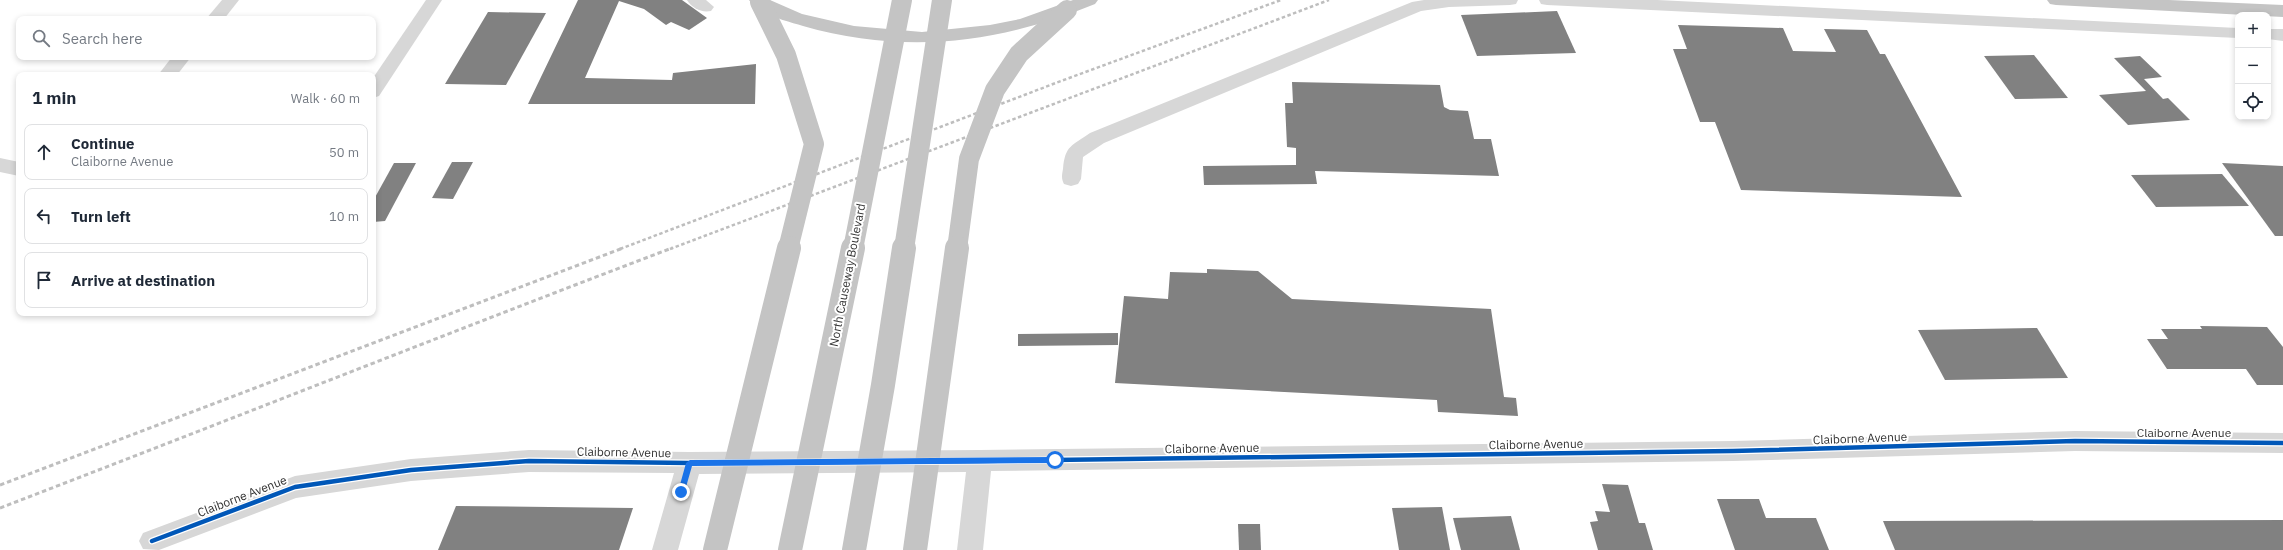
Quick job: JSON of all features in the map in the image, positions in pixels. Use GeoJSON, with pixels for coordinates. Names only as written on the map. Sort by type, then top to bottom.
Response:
{"type":"FeatureCollection","features":[{"type":"Feature","properties":{"kind":"highway","name":"North Causeway Boulevard"},"geometry":{"type":"LineString","coordinates":[[790,550],[826,383],[902,0]]}},
{"type":"Feature","properties":{"kind":"highway"},"geometry":{"type":"LineString","coordinates":[[854,550],[883,385],[942,0]]}},
{"type":"Feature","properties":{"kind":"highway"},"geometry":{"type":"LineString","coordinates":[[759,1],[800,20],[850,33],[904,38],[961,36],[1017,26],[1067,10],[1089,0]]}},
{"type":"Feature","properties":{"kind":"highway"},"geometry":{"type":"LineString","coordinates":[[2056,0],[2283,11]]}},
{"type":"Feature","properties":{"kind":"highway"},"geometry":{"type":"LineString","coordinates":[[715,550],[814,144],[786,55],[759,1]]}},
{"type":"Feature","properties":{"kind":"highway"},"geometry":{"type":"LineString","coordinates":[[915,550],[969,159],[981,120],[997,85],[1019,55],[1067,10]]}},
{"type":"Feature","properties":{"kind":"street","name":"Claiborne Avenue"},"geometry":{"type":"LineString","coordinates":[[152,541],[303,486],[411,470],[529,461],[690,463],[980,461],[1733,451],[2075,441],[2283,443]]}},
{"type":"Feature","properties":{"kind":"street"},"geometry":{"type":"LineString","coordinates":[[970,550],[980,461]]}},
{"type":"Feature","properties":{"kind":"street"},"geometry":{"type":"LineString","coordinates":[[665,550],[690,463]]}},
{"type":"Feature","properties":{"kind":"lane"},"geometry":{"type":"LineString","coordinates":[[218,16],[231,0]]}},
{"type":"Feature","properties":{"kind":"lane"},"geometry":{"type":"LineString","coordinates":[[376,87],[434,0]]}},
{"type":"Feature","properties":{"kind":"lane"},"geometry":{"type":"LineString","coordinates":[[1071,179],[1074,154],[1097,138],[1418,6],[1449,2],[1510,0]]}},
{"type":"Feature","properties":{"kind":"lane"},"geometry":{"type":"LineString","coordinates":[[1547,0],[2235,33]]}},
{"type":"Feature","properties":{"kind":"lane"},"geometry":{"type":"LineString","coordinates":[[2271,34],[2283,35]]}},
{"type":"Feature","properties":{"kind":"lane"},"geometry":{"type":"LineString","coordinates":[[170,72],[180,60]]}},
{"type":"Feature","properties":{"kind":"lane"},"geometry":{"type":"LineString","coordinates":[[0,165],[16,168]]}},
{"type":"Feature","properties":{"kind":"building"},"geometry":{"type":"Polygon","coordinates":[[[578,0],[682,0],[707,18],[689,30],[671,22],[666,25],[644,9],[619,1],[585,78],[672,80],[673,73],[756,64],[755,104],[528,104],[578,0]]]}},
{"type":"Feature","properties":{"kind":"building"},"geometry":{"type":"Polygon","coordinates":[[[1557,11],[1576,53],[1477,56],[1461,15],[1557,11]]]}},
{"type":"Feature","properties":{"kind":"building"},"geometry":{"type":"Polygon","coordinates":[[[488,12],[546,13],[506,85],[445,84],[488,12]]]}},
{"type":"Feature","properties":{"kind":"building"},"geometry":{"type":"Polygon","coordinates":[[[1678,25],[1783,28],[1793,51],[1836,52],[1824,29],[1867,30],[1880,54],[1885,54],[1962,197],[1741,190],[1715,122],[1700,122],[1673,49],[1687,49],[1678,25]]]}},
{"type":"Feature","properties":{"kind":"building"},"geometry":{"type":"Polygon","coordinates":[[[2034,55],[2068,98],[2015,99],[1984,56],[2034,55]]]}},
{"type":"Feature","properties":{"kind":"building"},"geometry":{"type":"Polygon","coordinates":[[[2140,56],[2162,77],[2144,79],[2163,99],[2168,98],[2190,120],[2128,125],[2099,95],[2146,91],[2114,58],[2140,56]]]}},
{"type":"Feature","properties":{"kind":"building"},"geometry":{"type":"Polygon","coordinates":[[[1292,82],[1440,85],[1444,107],[1450,110],[1468,111],[1474,139],[1491,139],[1499,176],[1315,171],[1317,184],[1204,185],[1203,166],[1296,165],[1296,148],[1287,147],[1285,103],[1293,103],[1292,82]]]}},
{"type":"Feature","properties":{"kind":"building"},"geometry":{"type":"Polygon","coordinates":[[[452,162],[473,162],[453,199],[432,198],[452,162]]]}},
{"type":"Feature","properties":{"kind":"building"},"geometry":{"type":"Polygon","coordinates":[[[394,163],[416,163],[385,221],[376,222],[376,196],[394,163]]]}},
{"type":"Feature","properties":{"kind":"building"},"geometry":{"type":"Polygon","coordinates":[[[2222,163],[2283,166],[2283,236],[2275,236],[2222,163]]]}},
{"type":"Feature","properties":{"kind":"building"},"geometry":{"type":"Polygon","coordinates":[[[2222,174],[2249,206],[2156,207],[2131,175],[2222,174]]]}},
{"type":"Feature","properties":{"kind":"building"},"geometry":{"type":"Polygon","coordinates":[[[1207,269],[1258,271],[1292,299],[1491,309],[1504,397],[1516,398],[1518,416],[1438,412],[1437,400],[1115,383],[1124,296],[1168,299],[1170,272],[1207,273],[1207,269]]]}},
{"type":"Feature","properties":{"kind":"building"},"geometry":{"type":"Polygon","coordinates":[[[2200,326],[2267,327],[2283,347],[2283,385],[2257,385],[2246,369],[2167,369],[2147,339],[2168,339],[2161,329],[2202,329],[2200,326]]]}},
{"type":"Feature","properties":{"kind":"building"},"geometry":{"type":"Polygon","coordinates":[[[2037,328],[2068,378],[1945,380],[1918,330],[2037,328]]]}},
{"type":"Feature","properties":{"kind":"building"},"geometry":{"type":"Polygon","coordinates":[[[1118,333],[1118,345],[1018,346],[1018,334],[1118,333]]]}},
{"type":"Feature","properties":{"kind":"building"},"geometry":{"type":"Polygon","coordinates":[[[1602,484],[1628,485],[1639,523],[1645,523],[1653,550],[1598,550],[1590,522],[1598,521],[1595,511],[1610,512],[1602,484]]]}},
{"type":"Feature","properties":{"kind":"building"},"geometry":{"type":"Polygon","coordinates":[[[1717,499],[1759,499],[1766,518],[1816,518],[1829,550],[1735,550],[1717,499]]]}},
{"type":"Feature","properties":{"kind":"building"},"geometry":{"type":"Polygon","coordinates":[[[456,506],[633,508],[619,550],[438,550],[456,506]]]}},
{"type":"Feature","properties":{"kind":"building"},"geometry":{"type":"Polygon","coordinates":[[[1442,507],[1450,550],[1399,550],[1392,508],[1442,507]]]}},
{"type":"Feature","properties":{"kind":"building"},"geometry":{"type":"Polygon","coordinates":[[[1511,516],[1520,550],[1461,550],[1453,518],[1511,516]]]}},
{"type":"Feature","properties":{"kind":"building"},"geometry":{"type":"Polygon","coordinates":[[[2283,520],[2283,550],[1895,550],[1883,521],[2283,520]]]}},
{"type":"Feature","properties":{"kind":"building"},"geometry":{"type":"Polygon","coordinates":[[[1238,524],[1260,524],[1261,550],[1239,550],[1238,524]]]}},
{"type":"Feature","properties":{"kind":"railway"},"geometry":{"type":"LineString","coordinates":[[620,249],[1061,81],[1281,0]]}},
{"type":"Feature","properties":{"kind":"railway"},"geometry":{"type":"LineString","coordinates":[[670,249],[1329,0]]}},
{"type":"Feature","properties":{"kind":"railway"},"geometry":{"type":"LineString","coordinates":[[0,485],[623,248]]}},
{"type":"Feature","properties":{"kind":"railway"},"geometry":{"type":"LineString","coordinates":[[0,508],[672,248]]}},
{"type":"Feature","properties":{"kind":"cycle path"},"geometry":{"type":"LineString","coordinates":[[152,541],[295,487],[411,470],[529,461],[689,463],[980,461],[1733,451],[2075,441],[2283,443]]}},
{"type":"Feature","properties":{"kind":"route"},"geometry":{"type":"LineString","coordinates":[[681,492],[690,463],[1055,460]]}}]}
